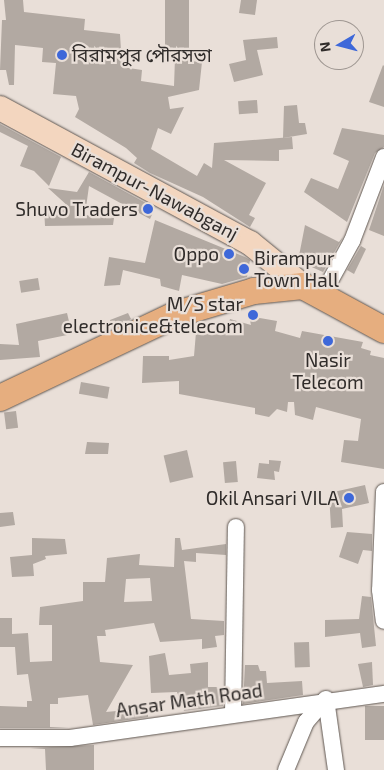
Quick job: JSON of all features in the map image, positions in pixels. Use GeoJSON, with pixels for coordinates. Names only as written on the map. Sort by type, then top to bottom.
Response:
{"type":"FeatureCollection","features":[{"type":"Feature","properties":{"kind":"main road","name":"Birampur-Nawabganj"},"geometry":{"type":"LineString","coordinates":[[0,108],[250,243],[310,290]]}},
{"type":"Feature","properties":{"kind":"main road"},"geometry":{"type":"LineString","coordinates":[[0,398],[177,314],[254,291],[310,290],[384,330]]}},
{"type":"Feature","properties":{"kind":"street"},"geometry":{"type":"LineString","coordinates":[[310,290],[330,280],[352,241],[384,157]]}},
{"type":"Feature","properties":{"kind":"street"},"geometry":{"type":"LineString","coordinates":[[384,492],[380,590],[384,621]]}},
{"type":"Feature","properties":{"kind":"street"},"geometry":{"type":"LineString","coordinates":[[233,714],[236,527]]}},
{"type":"Feature","properties":{"kind":"street","name":"Ansar Math Road"},"geometry":{"type":"LineString","coordinates":[[0,738],[70,738],[326,699],[384,694]]}},
{"type":"Feature","properties":{"kind":"street"},"geometry":{"type":"LineString","coordinates":[[286,770],[306,722],[326,699]]}},
{"type":"Feature","properties":{"kind":"street"},"geometry":{"type":"LineString","coordinates":[[326,699],[336,770]]}},
{"type":"Feature","properties":{"kind":"building"},"geometry":{"type":"Polygon","coordinates":[[[4,0],[23,0],[24,12],[85,19],[84,30],[120,34],[122,67],[142,70],[141,81],[174,86],[175,58],[165,58],[165,0],[189,0],[189,61],[202,62],[199,90],[168,97],[170,109],[184,107],[171,134],[158,128],[151,149],[197,176],[204,163],[212,168],[214,143],[292,137],[293,149],[279,150],[279,161],[224,160],[266,183],[249,215],[255,218],[250,227],[203,197],[150,173],[134,163],[137,158],[126,148],[75,117],[79,109],[76,96],[53,94],[56,63],[42,62],[43,48],[15,45],[14,85],[9,85],[6,70],[0,70],[2,20],[6,20],[4,0]]]}},
{"type":"Feature","properties":{"kind":"building"},"geometry":{"type":"Polygon","coordinates":[[[241,0],[257,0],[255,15],[239,13],[241,0]]]}},
{"type":"Feature","properties":{"kind":"building"},"geometry":{"type":"Polygon","coordinates":[[[277,37],[278,48],[257,50],[263,75],[234,82],[229,64],[246,60],[243,40],[277,37]]]}},
{"type":"Feature","properties":{"kind":"building"},"geometry":{"type":"Polygon","coordinates":[[[384,66],[384,107],[369,102],[384,66]]]}},
{"type":"Feature","properties":{"kind":"building"},"geometry":{"type":"Polygon","coordinates":[[[257,100],[258,113],[239,114],[238,101],[257,100]]]}},
{"type":"Feature","properties":{"kind":"building"},"geometry":{"type":"Polygon","coordinates":[[[297,105],[299,123],[305,123],[307,134],[283,138],[284,106],[297,105]]]}},
{"type":"Feature","properties":{"kind":"building"},"geometry":{"type":"Polygon","coordinates":[[[0,124],[61,157],[49,186],[34,171],[20,166],[28,146],[0,132],[0,124]]]}},
{"type":"Feature","properties":{"kind":"building"},"geometry":{"type":"Polygon","coordinates":[[[342,128],[384,135],[384,147],[375,153],[347,222],[304,192],[311,178],[338,189],[349,161],[333,154],[342,128]]]}},
{"type":"Feature","properties":{"kind":"building"},"geometry":{"type":"Polygon","coordinates":[[[89,172],[155,208],[150,219],[89,186],[85,215],[114,218],[113,225],[45,226],[44,207],[69,207],[48,188],[77,192],[89,172]]]}},
{"type":"Feature","properties":{"kind":"building"},"geometry":{"type":"Polygon","coordinates":[[[384,185],[384,236],[369,230],[384,185]]]}},
{"type":"Feature","properties":{"kind":"building"},"geometry":{"type":"Polygon","coordinates":[[[155,220],[250,260],[247,277],[222,284],[182,275],[179,291],[161,286],[160,279],[123,270],[120,285],[104,286],[109,257],[145,263],[155,220]]]}},
{"type":"Feature","properties":{"kind":"building"},"geometry":{"type":"Polygon","coordinates":[[[305,225],[339,242],[343,237],[323,272],[298,261],[305,225]]]}},
{"type":"Feature","properties":{"kind":"building"},"geometry":{"type":"Polygon","coordinates":[[[361,246],[366,249],[354,274],[347,270],[361,246]]]}},
{"type":"Feature","properties":{"kind":"building"},"geometry":{"type":"Polygon","coordinates":[[[38,278],[40,290],[21,293],[19,281],[38,278]]]}},
{"type":"Feature","properties":{"kind":"building"},"geometry":{"type":"Polygon","coordinates":[[[67,313],[72,334],[38,341],[40,357],[0,360],[0,344],[19,345],[16,324],[67,313]]]}},
{"type":"Feature","properties":{"kind":"building"},"geometry":{"type":"Polygon","coordinates":[[[128,313],[131,319],[113,328],[110,320],[128,313]]]}},
{"type":"Feature","properties":{"kind":"building"},"geometry":{"type":"Polygon","coordinates":[[[249,316],[277,321],[275,331],[300,338],[302,331],[363,342],[361,348],[371,351],[370,355],[384,358],[384,469],[341,462],[344,440],[358,441],[361,419],[316,407],[313,420],[295,415],[294,402],[288,402],[287,412],[277,409],[269,417],[255,414],[255,408],[179,394],[179,381],[142,383],[143,356],[169,356],[169,360],[194,356],[196,332],[226,334],[230,319],[251,325],[249,316]]]}},
{"type":"Feature","properties":{"kind":"building"},"geometry":{"type":"Polygon","coordinates":[[[81,382],[110,387],[107,399],[79,394],[81,382]]]}},
{"type":"Feature","properties":{"kind":"building"},"geometry":{"type":"Polygon","coordinates":[[[16,411],[18,428],[6,429],[4,412],[16,411]]]}},
{"type":"Feature","properties":{"kind":"building"},"geometry":{"type":"Polygon","coordinates":[[[87,442],[109,443],[108,454],[85,454],[87,442]]]}},
{"type":"Feature","properties":{"kind":"building"},"geometry":{"type":"Polygon","coordinates":[[[187,450],[193,477],[170,483],[164,455],[187,450]]]}},
{"type":"Feature","properties":{"kind":"building"},"geometry":{"type":"Polygon","coordinates":[[[269,460],[281,461],[279,472],[274,471],[275,480],[257,478],[259,463],[269,464],[269,460]]]}},
{"type":"Feature","properties":{"kind":"building"},"geometry":{"type":"Polygon","coordinates":[[[236,461],[238,482],[225,483],[223,462],[236,461]]]}},
{"type":"Feature","properties":{"kind":"building","name":"Okil Ansari VILA"},"geometry":{"type":"Polygon","coordinates":[[[365,485],[369,503],[342,509],[343,527],[331,528],[329,493],[365,485]]]}},
{"type":"Feature","properties":{"kind":"building"},"geometry":{"type":"Polygon","coordinates":[[[13,512],[15,525],[0,527],[0,513],[13,512]]]}},
{"type":"Feature","properties":{"kind":"building"},"geometry":{"type":"Polygon","coordinates":[[[347,532],[372,534],[372,551],[363,550],[358,564],[339,557],[347,532]]]}},
{"type":"Feature","properties":{"kind":"building"},"geometry":{"type":"Polygon","coordinates":[[[32,538],[65,539],[67,554],[45,556],[46,559],[33,564],[34,576],[12,577],[10,557],[32,555],[32,538]]]}},
{"type":"Feature","properties":{"kind":"building"},"geometry":{"type":"Polygon","coordinates":[[[175,538],[180,538],[182,550],[226,544],[226,555],[196,553],[196,562],[184,561],[191,619],[224,621],[224,635],[215,636],[217,647],[202,649],[202,639],[160,642],[154,623],[105,630],[106,636],[97,636],[100,662],[133,665],[106,712],[148,708],[148,717],[93,725],[88,695],[58,698],[58,704],[50,704],[50,727],[69,728],[0,728],[0,706],[27,707],[27,701],[32,701],[28,674],[17,675],[15,647],[0,647],[0,618],[12,618],[12,634],[28,633],[30,662],[52,661],[52,625],[39,625],[40,607],[83,601],[83,582],[105,582],[107,558],[140,554],[139,565],[174,567],[175,538]],[[150,578],[126,579],[124,602],[152,601],[150,578]]]}},
{"type":"Feature","properties":{"kind":"building"},"geometry":{"type":"Polygon","coordinates":[[[362,596],[371,597],[376,646],[362,648],[360,633],[325,637],[325,620],[359,619],[362,596]]]}},
{"type":"Feature","properties":{"kind":"building"},"geometry":{"type":"Polygon","coordinates":[[[309,642],[310,667],[295,668],[294,643],[309,642]]]}},
{"type":"Feature","properties":{"kind":"building"},"geometry":{"type":"Polygon","coordinates":[[[165,653],[169,675],[191,673],[190,664],[208,662],[208,687],[223,687],[223,706],[184,711],[177,692],[151,693],[149,656],[165,653]]]}},
{"type":"Feature","properties":{"kind":"building"},"geometry":{"type":"Polygon","coordinates":[[[372,662],[373,685],[363,687],[358,664],[372,662]]]}},
{"type":"Feature","properties":{"kind":"building"},"geometry":{"type":"Polygon","coordinates":[[[245,665],[258,665],[260,671],[266,671],[267,683],[302,681],[303,695],[243,704],[245,665]]]}},
{"type":"Feature","properties":{"kind":"building"},"geometry":{"type":"Polygon","coordinates":[[[365,706],[384,706],[384,740],[365,740],[365,706]]]}},
{"type":"Feature","properties":{"kind":"building"},"geometry":{"type":"Polygon","coordinates":[[[94,745],[94,770],[46,770],[45,749],[30,748],[94,745]]]}},
{"type":"Feature","properties":{"kind":"place","name":"বিরামপুর পৌরসভা"},"geometry":{"type":"Point","coordinates":[62,55]}},
{"type":"Feature","properties":{"kind":"place","name":"Shuvo Traders"},"geometry":{"type":"Point","coordinates":[148,209]}},
{"type":"Feature","properties":{"kind":"place","name":"Oppo"},"geometry":{"type":"Point","coordinates":[229,254]}},
{"type":"Feature","properties":{"kind":"place","name":"Birampur Town Hall"},"geometry":{"type":"Point","coordinates":[244,269]}},
{"type":"Feature","properties":{"kind":"place","name":"M/S star electronice&telecom"},"geometry":{"type":"Point","coordinates":[253,315]}},
{"type":"Feature","properties":{"kind":"place","name":"Nasir Telecom"},"geometry":{"type":"Point","coordinates":[328,341]}},
{"type":"Feature","properties":{"kind":"place","name":"Okil Ansari VILA"},"geometry":{"type":"Point","coordinates":[349,498]}}]}
